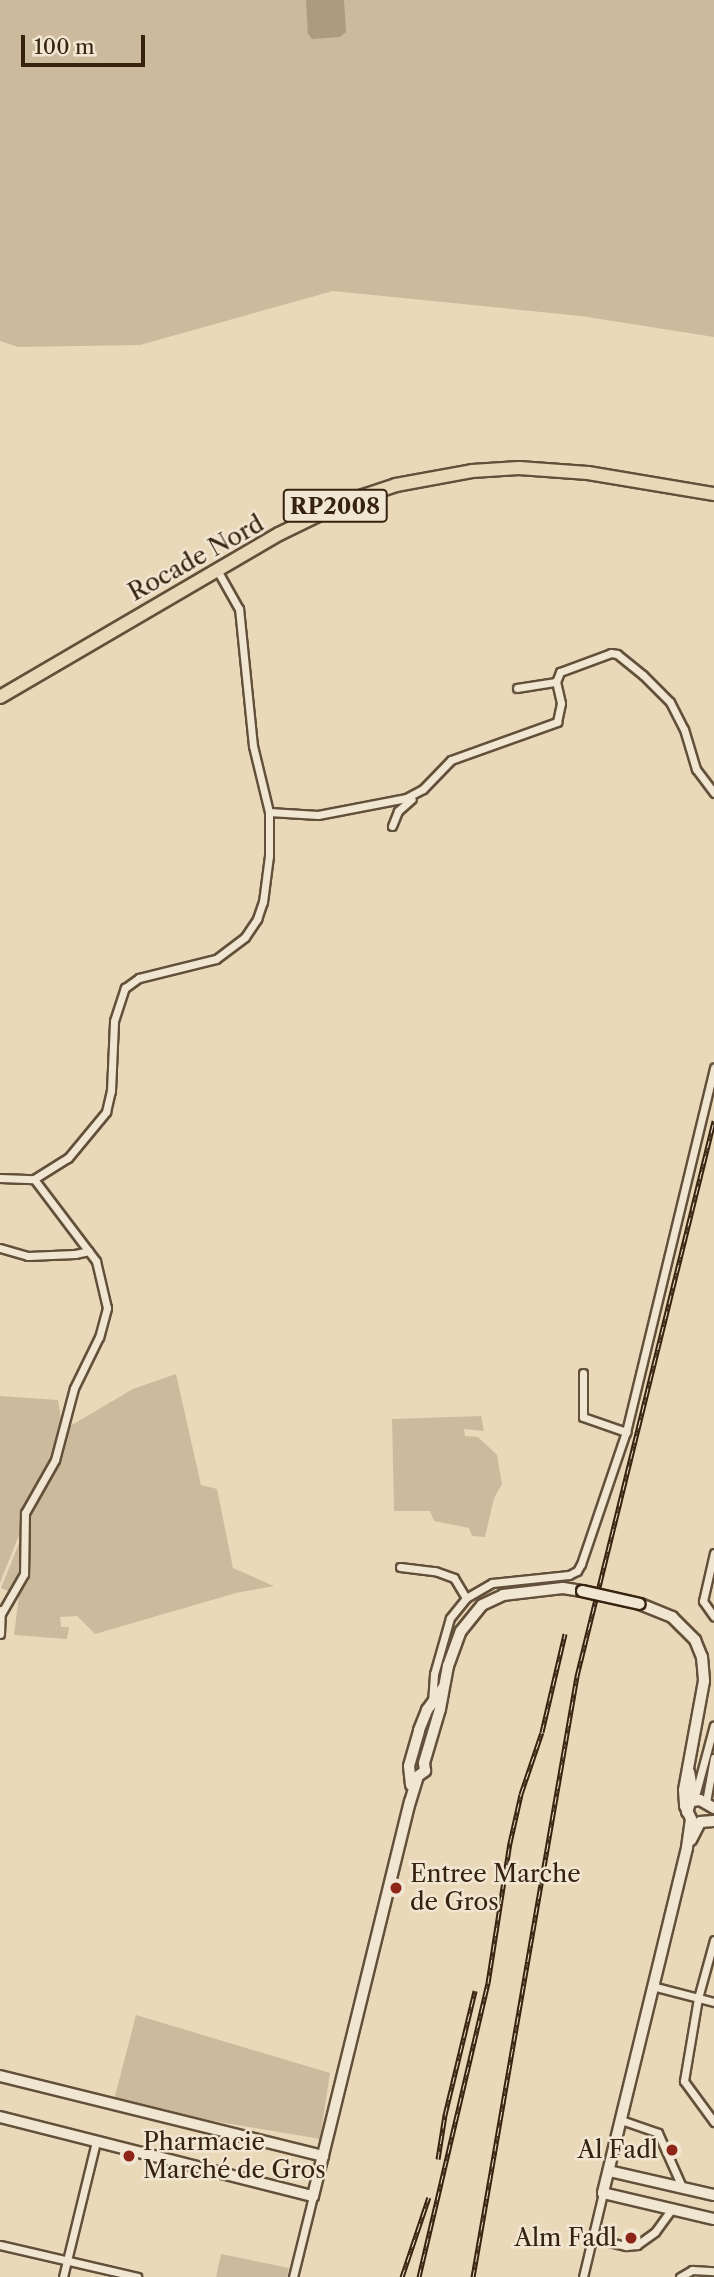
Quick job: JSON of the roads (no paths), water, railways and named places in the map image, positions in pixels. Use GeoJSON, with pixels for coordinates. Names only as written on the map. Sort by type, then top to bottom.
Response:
{"type":"FeatureCollection","features":[{"type":"Feature","properties":{"kind":"highway","name":"Rocade Nord"},"geometry":{"type":"LineString","coordinates":[[0,697],[216,569],[345,502],[434,477],[496,469],[546,469],[714,494]]}},
{"type":"Feature","properties":{"kind":"street"},"geometry":{"type":"LineString","coordinates":[[0,1178],[34,1179],[68,1158],[106,1112],[111,1091],[114,1021],[125,988],[139,978],[216,959],[245,937],[257,919],[268,875],[269,812],[253,746],[239,609],[216,569]]}},
{"type":"Feature","properties":{"kind":"street"},"geometry":{"type":"LineString","coordinates":[[392,826],[398,811],[451,760],[557,722],[561,703],[556,682],[560,672],[602,654],[617,654],[670,702],[684,729],[696,769],[714,793]]}},
{"type":"Feature","properties":{"kind":"street"},"geometry":{"type":"LineString","coordinates":[[517,688],[556,682]]}},
{"type":"Feature","properties":{"kind":"street"},"geometry":{"type":"LineString","coordinates":[[269,812],[318,815],[374,806],[417,792]]}},
{"type":"Feature","properties":{"kind":"street"},"geometry":{"type":"LineString","coordinates":[[432,1732],[434,1674],[450,1619],[466,1598],[492,1583],[577,1571],[625,1432],[714,1067]]}},
{"type":"Feature","properties":{"kind":"street"},"geometry":{"type":"LineString","coordinates":[[0,1634],[1,1611],[24,1574],[25,1513],[55,1460],[74,1388],[106,1316],[101,1275],[89,1251],[34,1179]]}},
{"type":"Feature","properties":{"kind":"street"},"geometry":{"type":"LineString","coordinates":[[0,1248],[28,1256],[89,1251]]}},
{"type":"Feature","properties":{"kind":"street"},"geometry":{"type":"LineString","coordinates":[[583,1373],[583,1417],[625,1432]]}},
{"type":"Feature","properties":{"kind":"street"},"geometry":{"type":"LineString","coordinates":[[714,1553],[703,1601],[714,1617]]}},
{"type":"Feature","properties":{"kind":"street"},"geometry":{"type":"LineString","coordinates":[[400,1567],[435,1571],[454,1578],[466,1598]]}},
{"type":"Feature","properties":{"kind":"street"},"geometry":{"type":"LineString","coordinates":[[415,1775],[425,1771],[424,1763],[461,1631],[482,1605],[503,1595],[541,1589],[582,1591],[640,1604],[678,1622],[695,1640],[702,1657],[703,1691],[683,1798],[701,1811]]}},
{"type":"Feature","properties":{"kind":"street"},"geometry":{"type":"LineString","coordinates":[[293,2277],[410,1802],[415,1775],[409,1766],[424,1716],[444,1686]]}},
{"type":"Feature","properties":{"kind":"street"},"geometry":{"type":"LineString","coordinates":[[701,1811],[714,1725]]}},
{"type":"Feature","properties":{"kind":"street"},"geometry":{"type":"LineString","coordinates":[[583,2277],[652,1986],[687,1848],[701,1811],[714,1758]]}},
{"type":"Feature","properties":{"kind":"street"},"geometry":{"type":"LineString","coordinates":[[412,1762],[419,1760],[424,1763]]}},
{"type":"Feature","properties":{"kind":"street"},"geometry":{"type":"LineString","coordinates":[[714,1940],[698,1998],[684,2081],[714,2122]]}},
{"type":"Feature","properties":{"kind":"street"},"geometry":{"type":"LineString","coordinates":[[652,1986],[714,2001]]}},
{"type":"Feature","properties":{"kind":"street"},"geometry":{"type":"LineString","coordinates":[[0,2076],[323,2155]]}},
{"type":"Feature","properties":{"kind":"street"},"geometry":{"type":"LineString","coordinates":[[0,2117],[313,2196]]}},
{"type":"Feature","properties":{"kind":"street"},"geometry":{"type":"LineString","coordinates":[[621,2120],[658,2133],[682,2188]]}},
{"type":"Feature","properties":{"kind":"street"},"geometry":{"type":"LineString","coordinates":[[63,2277],[96,2143]]}},
{"type":"Feature","properties":{"kind":"street"},"geometry":{"type":"LineString","coordinates":[[609,2171],[714,2195]]}},
{"type":"Feature","properties":{"kind":"street"},"geometry":{"type":"LineString","coordinates":[[603,2193],[714,2219]]}},
{"type":"Feature","properties":{"kind":"street"},"geometry":{"type":"LineString","coordinates":[[593,2238],[626,2246],[637,2245],[655,2232],[671,2210]]}},
{"type":"Feature","properties":{"kind":"street"},"geometry":{"type":"LineString","coordinates":[[0,2245],[137,2277]]}},
{"type":"Feature","properties":{"kind":"street"},"geometry":{"type":"LineString","coordinates":[[680,2277],[714,2271]]}},
{"type":"Feature","properties":{"kind":"railway"},"geometry":{"type":"LineString","coordinates":[[473,2277],[577,1676],[714,1121]]}},
{"type":"Feature","properties":{"kind":"railway"},"geometry":{"type":"LineString","coordinates":[[419,2277],[488,1983],[510,1843],[521,1794],[542,1732],[565,1634]]}},
{"type":"Feature","properties":{"kind":"railway"},"geometry":{"type":"LineString","coordinates":[[438,2159],[445,2115],[475,1991]]}},
{"type":"Feature","properties":{"kind":"railway"},"geometry":{"type":"LineString","coordinates":[[402,2277],[429,2197]]}},
{"type":"Feature","properties":{"kind":"place","name":"Entree Marche de Gros"},"geometry":{"type":"Point","coordinates":[396,1888]}},
{"type":"Feature","properties":{"kind":"place","name":"Al Fadl"},"geometry":{"type":"Point","coordinates":[672,2150]}},
{"type":"Feature","properties":{"kind":"place","name":"Pharmacie Marché de Gros"},"geometry":{"type":"Point","coordinates":[129,2156]}},
{"type":"Feature","properties":{"kind":"place","name":"Alm Fadl"},"geometry":{"type":"Point","coordinates":[631,2238]}}]}
